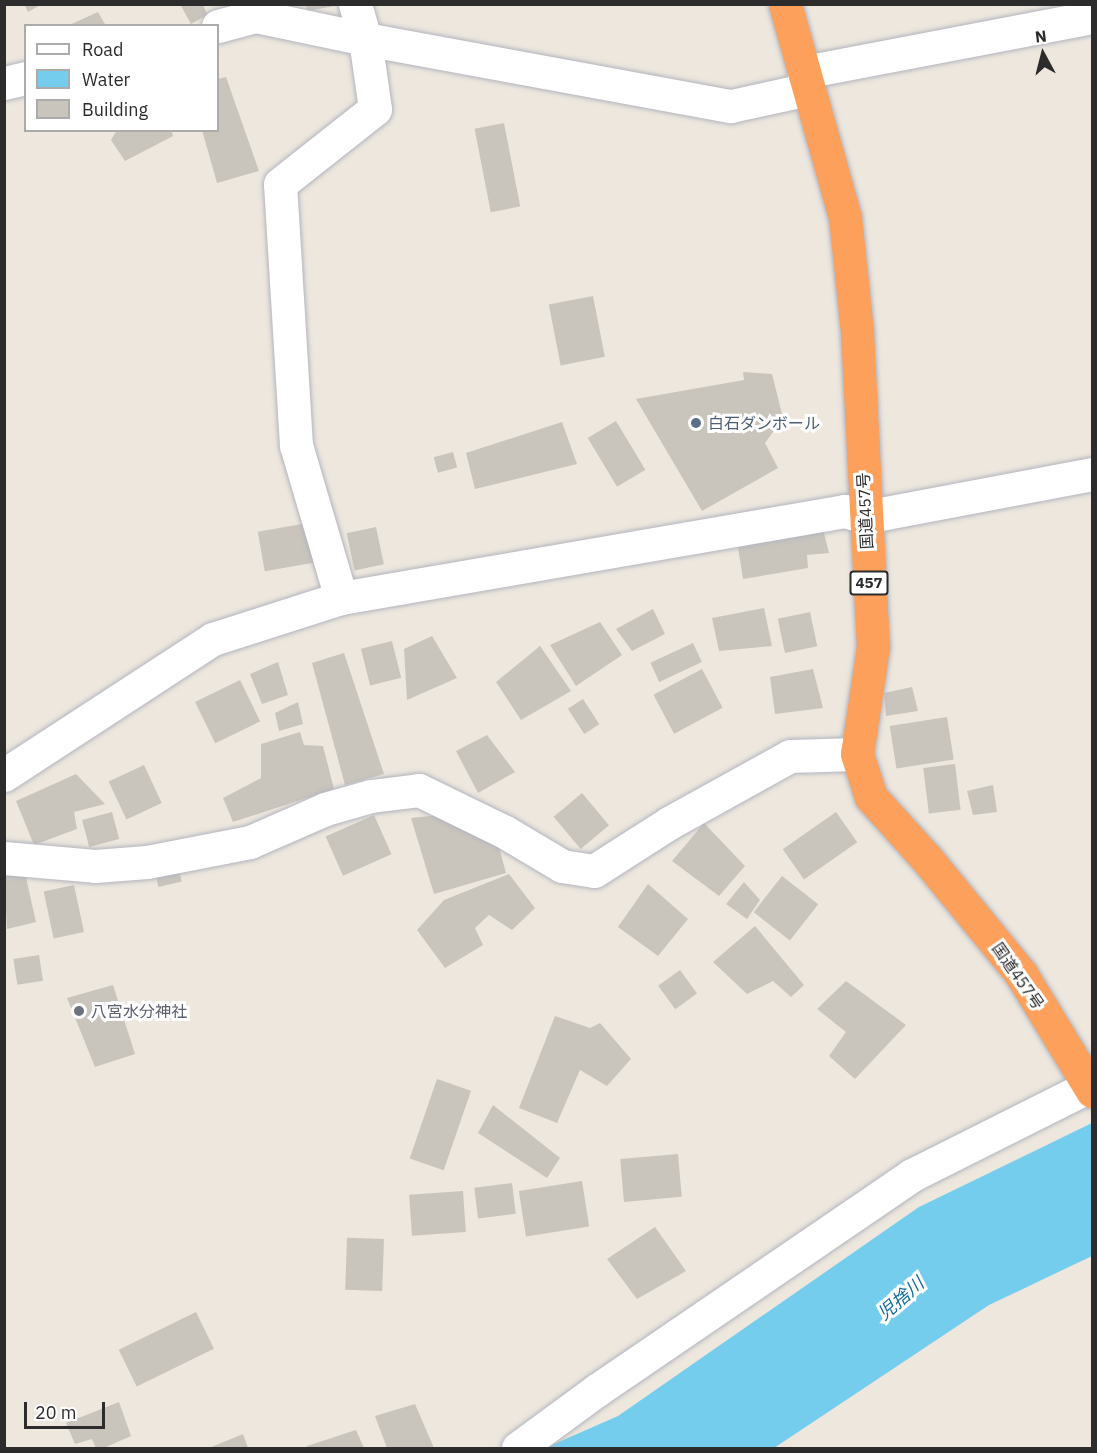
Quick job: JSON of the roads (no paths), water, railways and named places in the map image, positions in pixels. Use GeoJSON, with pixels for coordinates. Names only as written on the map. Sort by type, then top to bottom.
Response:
{"type":"FeatureCollection","features":[{"type":"Feature","properties":{"kind":"highway","name":"国道457号"},"geometry":{"type":"LineString","coordinates":[[785,4],[845,217],[857,332],[873,647],[857,754],[871,797],[927,859],[1021,974],[1092,1087]]}},
{"type":"Feature","properties":{"kind":"street"},"geometry":{"type":"LineString","coordinates":[[341,598],[296,445],[280,184],[375,109],[365,39],[355,4]]}},
{"type":"Feature","properties":{"kind":"street"},"geometry":{"type":"LineString","coordinates":[[219,26],[256,16],[365,39],[731,106],[806,80],[1092,17]]}},
{"type":"Feature","properties":{"kind":"street"},"geometry":{"type":"LineString","coordinates":[[4,83],[24,78]]}},
{"type":"Feature","properties":{"kind":"street"},"geometry":{"type":"LineString","coordinates":[[4,775],[213,639],[341,598],[845,512],[865,517],[1092,474]]}},
{"type":"Feature","properties":{"kind":"street"},"geometry":{"type":"LineString","coordinates":[[4,858],[95,866],[147,862],[250,842],[325,809],[371,796],[419,790],[505,832],[562,866],[594,871],[669,823],[790,756],[857,754]]}},
{"type":"Feature","properties":{"kind":"street"},"geometry":{"type":"LineString","coordinates":[[518,1449],[597,1390],[912,1175],[1092,1087]]}},
{"type":"Feature","properties":{"kind":"water","name":"児捨川"},"geometry":{"type":"Polygon","coordinates":[[[1092,1123],[1092,1256],[989,1305],[774,1448],[545,1448],[618,1416],[919,1207],[1092,1123]]]}},
{"type":"Feature","properties":{"kind":"place","name":"白石ダンボール"},"geometry":{"type":"Point","coordinates":[696,423]}},
{"type":"Feature","properties":{"kind":"place","name":"八宮水分神社"},"geometry":{"type":"Point","coordinates":[79,1011]}}]}
